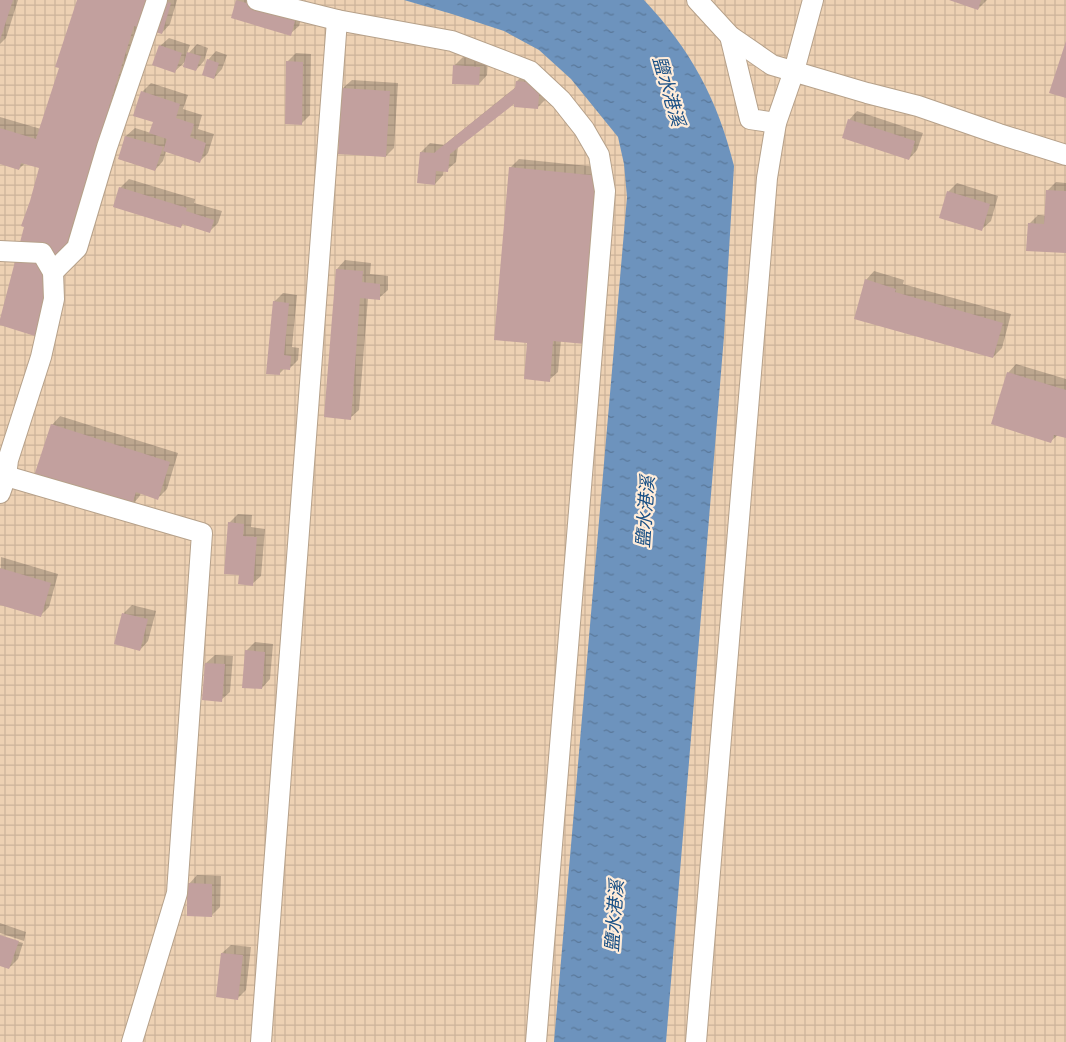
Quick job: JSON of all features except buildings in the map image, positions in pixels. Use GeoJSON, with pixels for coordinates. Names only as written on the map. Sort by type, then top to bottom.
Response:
{"type":"FeatureCollection","features":[{"type":"Feature","properties":{"kind":"lane"},"geometry":{"type":"LineString","coordinates":[[53,272],[78,248],[107,147],[157,0]]}},
{"type":"Feature","properties":{"kind":"lane"},"geometry":{"type":"LineString","coordinates":[[257,0],[337,20],[452,41],[530,71],[561,100],[584,129],[598,155],[605,192],[536,1042]]}},
{"type":"Feature","properties":{"kind":"lane"},"geometry":{"type":"LineString","coordinates":[[697,0],[730,36],[772,65],[918,106],[1066,155]]}},
{"type":"Feature","properties":{"kind":"lane"},"geometry":{"type":"LineString","coordinates":[[696,1042],[767,178],[776,123],[794,71],[813,0]]}},
{"type":"Feature","properties":{"kind":"lane"},"geometry":{"type":"LineString","coordinates":[[261,1042],[337,20]]}},
{"type":"Feature","properties":{"kind":"lane"},"geometry":{"type":"LineString","coordinates":[[730,36],[750,119],[776,123]]}},
{"type":"Feature","properties":{"kind":"lane"},"geometry":{"type":"LineString","coordinates":[[0,251],[42,253],[53,272],[54,299],[41,357],[8,460],[3,484],[202,533],[177,893],[132,1042]]}},
{"type":"Feature","properties":{"kind":"shaded area"},"geometry":{"type":"Polygon","coordinates":[[[0,0],[1066,0],[1066,1042],[0,1042],[0,0]]]}},
{"type":"Feature","properties":{"kind":"water","name":"鹽水港溪"},"geometry":{"type":"Polygon","coordinates":[[[404,0],[644,0],[676,38],[701,77],[720,119],[734,166],[724,336],[666,1042],[554,1042],[627,197],[624,164],[618,137],[571,79],[539,50],[504,31],[404,0]]]}}]}
